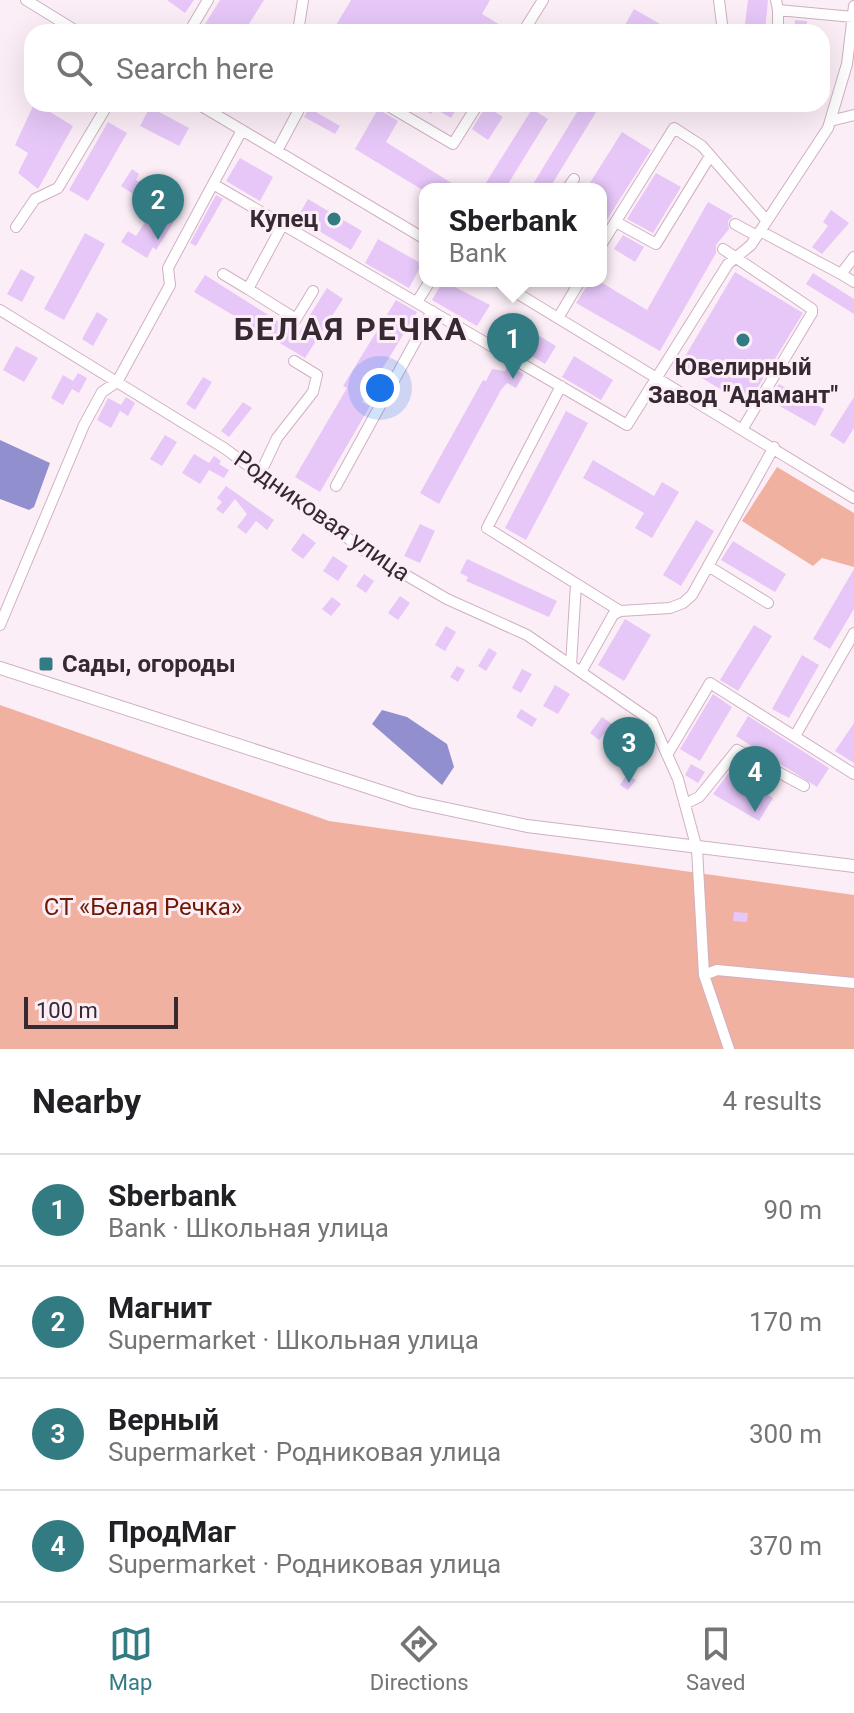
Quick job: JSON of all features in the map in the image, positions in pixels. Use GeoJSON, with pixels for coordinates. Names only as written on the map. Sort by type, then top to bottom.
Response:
{"type":"FeatureCollection","features":[{"type":"Feature","properties":{"kind":"main road"},"geometry":{"type":"LineString","coordinates":[[0,668],[414,802],[527,826],[854,866]]}},
{"type":"Feature","properties":{"kind":"street"},"geometry":{"type":"LineString","coordinates":[[26,0],[65,24]]}},
{"type":"Feature","properties":{"kind":"street"},"geometry":{"type":"LineString","coordinates":[[194,24],[208,0]]}},
{"type":"Feature","properties":{"kind":"street"},"geometry":{"type":"LineString","coordinates":[[299,24],[303,0]]}},
{"type":"Feature","properties":{"kind":"street"},"geometry":{"type":"LineString","coordinates":[[528,24],[543,0]]}},
{"type":"Feature","properties":{"kind":"street"},"geometry":{"type":"LineString","coordinates":[[719,0],[722,24]]}},
{"type":"Feature","properties":{"kind":"street"},"geometry":{"type":"LineString","coordinates":[[213,184],[627,425],[736,257],[761,229],[830,121],[847,64],[853,11],[777,5]]}},
{"type":"Feature","properties":{"kind":"street"},"geometry":{"type":"LineString","coordinates":[[16,227],[35,199],[58,188],[103,112]]}},
{"type":"Feature","properties":{"kind":"street"},"geometry":{"type":"LineString","coordinates":[[212,112],[419,235]]}},
{"type":"Feature","properties":{"kind":"street"},"geometry":{"type":"LineString","coordinates":[[277,151],[298,112]]}},
{"type":"Feature","properties":{"kind":"street"},"geometry":{"type":"LineString","coordinates":[[399,112],[453,144],[473,112]]}},
{"type":"Feature","properties":{"kind":"street"},"geometry":{"type":"LineString","coordinates":[[830,121],[854,115]]}},
{"type":"Feature","properties":{"kind":"street"},"geometry":{"type":"LineString","coordinates":[[607,236],[674,128],[702,146],[761,229]]}},
{"type":"Feature","properties":{"kind":"street"},"geometry":{"type":"LineString","coordinates":[[0,625],[84,425],[102,392],[117,382],[170,285],[168,268],[242,130]]}},
{"type":"Feature","properties":{"kind":"street"},"geometry":{"type":"LineString","coordinates":[[616,222],[656,244],[710,156]]}},
{"type":"Feature","properties":{"kind":"street"},"geometry":{"type":"LineString","coordinates":[[248,289],[283,224]]}},
{"type":"Feature","properties":{"kind":"street"},"geometry":{"type":"LineString","coordinates":[[735,224],[761,229],[854,282]]}},
{"type":"Feature","properties":{"kind":"street"},"geometry":{"type":"LineString","coordinates":[[723,249],[812,309],[743,428]]}},
{"type":"Feature","properties":{"kind":"street"},"geometry":{"type":"LineString","coordinates":[[841,274],[854,257]]}},
{"type":"Feature","properties":{"kind":"street"},"geometry":{"type":"LineString","coordinates":[[223,274],[296,319],[313,291]]}},
{"type":"Feature","properties":{"kind":"street"},"geometry":{"type":"LineString","coordinates":[[417,302],[426,287]]}},
{"type":"Feature","properties":{"kind":"street"},"geometry":{"type":"LineString","coordinates":[[507,287],[854,498]]}},
{"type":"Feature","properties":{"kind":"street"},"geometry":{"type":"LineString","coordinates":[[558,318],[576,287]]}},
{"type":"Feature","properties":{"kind":"street","name":"Родниковая улица"},"geometry":{"type":"LineString","coordinates":[[0,310],[260,474],[368,553],[447,599],[527,635],[652,721],[685,804],[697,849],[704,975],[729,1049]]}},
{"type":"Feature","properties":{"kind":"street"},"geometry":{"type":"LineString","coordinates":[[336,486],[432,311]]}},
{"type":"Feature","properties":{"kind":"street"},"geometry":{"type":"LineString","coordinates":[[260,474],[277,438],[313,392],[317,375],[294,361]]}},
{"type":"Feature","properties":{"kind":"street"},"geometry":{"type":"LineString","coordinates":[[561,386],[487,528],[620,611]]}},
{"type":"Feature","properties":{"kind":"street"},"geometry":{"type":"LineString","coordinates":[[581,672],[609,619],[620,611],[680,606],[692,595],[774,447]]}},
{"type":"Feature","properties":{"kind":"street"},"geometry":{"type":"LineString","coordinates":[[708,566],[768,603]]}},
{"type":"Feature","properties":{"kind":"street"},"geometry":{"type":"LineString","coordinates":[[571,665],[576,584]]}},
{"type":"Feature","properties":{"kind":"street"},"geometry":{"type":"LineString","coordinates":[[795,736],[854,633]]}},
{"type":"Feature","properties":{"kind":"street"},"geometry":{"type":"LineString","coordinates":[[667,755],[710,683],[854,774]]}},
{"type":"Feature","properties":{"kind":"street"},"geometry":{"type":"LineString","coordinates":[[685,804],[699,797],[737,750],[804,786]]}},
{"type":"Feature","properties":{"kind":"street"},"geometry":{"type":"LineString","coordinates":[[704,975],[717,970],[854,983]]}},
{"type":"Feature","properties":{"kind":"green space"},"geometry":{"type":"Polygon","coordinates":[[[777,467],[854,513],[854,567],[822,558],[813,566],[742,521],[777,467]]]}},
{"type":"Feature","properties":{"kind":"green space","name":"СТ «Белая Речка»"},"geometry":{"type":"Polygon","coordinates":[[[0,705],[329,821],[854,895],[854,1049],[0,1049],[0,705]]]}},
{"type":"Feature","properties":{"kind":"shaded area"},"geometry":{"type":"Polygon","coordinates":[[[0,440],[50,463],[34,507],[29,510],[0,499],[0,440]]]}},
{"type":"Feature","properties":{"kind":"shaded area"},"geometry":{"type":"Polygon","coordinates":[[[382,710],[407,717],[447,744],[454,767],[442,785],[372,724],[382,710]]]}},
{"type":"Feature","properties":{"kind":"building"},"geometry":{"type":"Polygon","coordinates":[[[167,0],[194,0],[185,13],[167,0]]]}},
{"type":"Feature","properties":{"kind":"building"},"geometry":{"type":"Polygon","coordinates":[[[220,0],[264,0],[249,24],[205,24],[220,0]]]}},
{"type":"Feature","properties":{"kind":"building"},"geometry":{"type":"Polygon","coordinates":[[[351,0],[490,0],[482,14],[499,24],[337,24],[351,0]]]}},
{"type":"Feature","properties":{"kind":"building"},"geometry":{"type":"Polygon","coordinates":[[[748,0],[768,0],[766,24],[745,24],[748,0]]]}},
{"type":"Feature","properties":{"kind":"building"},"geometry":{"type":"Polygon","coordinates":[[[634,9],[660,24],[626,24],[634,9]]]}},
{"type":"Feature","properties":{"kind":"building"},"geometry":{"type":"Polygon","coordinates":[[[795,20],[807,21],[807,24],[795,24],[795,20]]]}},
{"type":"Feature","properties":{"kind":"building"},"geometry":{"type":"Polygon","coordinates":[[[30,112],[50,112],[73,126],[38,189],[18,173],[28,153],[15,145],[30,112]]]}},
{"type":"Feature","properties":{"kind":"building"},"geometry":{"type":"Polygon","coordinates":[[[147,112],[159,112],[189,128],[179,146],[140,126],[147,112]]]}},
{"type":"Feature","properties":{"kind":"building"},"geometry":{"type":"Polygon","coordinates":[[[307,112],[316,112],[340,126],[335,134],[304,117],[307,112]]]}},
{"type":"Feature","properties":{"kind":"building"},"geometry":{"type":"Polygon","coordinates":[[[376,112],[383,112],[398,121],[386,142],[451,183],[419,183],[419,188],[355,149],[376,112]]]}},
{"type":"Feature","properties":{"kind":"building"},"geometry":{"type":"Polygon","coordinates":[[[441,112],[454,112],[451,118],[441,112]]]}},
{"type":"Feature","properties":{"kind":"building"},"geometry":{"type":"Polygon","coordinates":[[[482,112],[495,112],[503,117],[488,140],[472,129],[482,112]]]}},
{"type":"Feature","properties":{"kind":"building"},"geometry":{"type":"Polygon","coordinates":[[[530,112],[537,112],[548,119],[509,183],[486,183],[530,112]]]}},
{"type":"Feature","properties":{"kind":"building"},"geometry":{"type":"Polygon","coordinates":[[[577,112],[596,112],[553,183],[534,183],[577,112]]]}},
{"type":"Feature","properties":{"kind":"building"},"geometry":{"type":"Polygon","coordinates":[[[108,122],[127,133],[88,201],[69,190],[108,122]]]}},
{"type":"Feature","properties":{"kind":"building"},"geometry":{"type":"Polygon","coordinates":[[[622,132],[651,150],[607,220],[607,183],[590,183],[622,132]]]}},
{"type":"Feature","properties":{"kind":"building"},"geometry":{"type":"Polygon","coordinates":[[[240,158],[273,177],[260,201],[226,181],[240,158]]]}},
{"type":"Feature","properties":{"kind":"building"},"geometry":{"type":"Polygon","coordinates":[[[132,169],[139,174],[136,180],[141,183],[133,194],[121,186],[132,169]]]}},
{"type":"Feature","properties":{"kind":"building"},"geometry":{"type":"Polygon","coordinates":[[[656,173],[681,187],[653,233],[627,219],[656,173]]]}},
{"type":"Feature","properties":{"kind":"building"},"geometry":{"type":"Polygon","coordinates":[[[164,193],[184,206],[156,250],[153,247],[147,258],[121,242],[128,231],[136,236],[164,193]]]}},
{"type":"Feature","properties":{"kind":"building"},"geometry":{"type":"Polygon","coordinates":[[[216,195],[223,199],[196,246],[190,243],[216,195]]]}},
{"type":"Feature","properties":{"kind":"building"},"geometry":{"type":"Polygon","coordinates":[[[308,199],[362,231],[351,250],[297,218],[308,199]]]}},
{"type":"Feature","properties":{"kind":"building"},"geometry":{"type":"Polygon","coordinates":[[[708,202],[733,216],[728,221],[729,229],[716,245],[716,253],[660,351],[576,303],[586,287],[607,286],[647,310],[708,202]]]}},
{"type":"Feature","properties":{"kind":"building"},"geometry":{"type":"Polygon","coordinates":[[[831,210],[849,223],[822,254],[812,247],[828,226],[823,222],[831,210]]]}},
{"type":"Feature","properties":{"kind":"building"},"geometry":{"type":"Polygon","coordinates":[[[85,233],[105,244],[64,320],[44,309],[85,233]]]}},
{"type":"Feature","properties":{"kind":"building"},"geometry":{"type":"Polygon","coordinates":[[[623,235],[644,247],[635,262],[614,249],[623,235]]]}},
{"type":"Feature","properties":{"kind":"building"},"geometry":{"type":"Polygon","coordinates":[[[378,239],[419,262],[419,270],[409,288],[365,263],[378,239]]]}},
{"type":"Feature","properties":{"kind":"building"},"geometry":{"type":"Polygon","coordinates":[[[21,269],[35,277],[22,302],[7,294],[21,269]]]}},
{"type":"Feature","properties":{"kind":"building","name":"Ювелирный Завод \"Адамант\""},"geometry":{"type":"Polygon","coordinates":[[[735,272],[803,313],[747,405],[680,365],[735,272]]]}},
{"type":"Feature","properties":{"kind":"building"},"geometry":{"type":"Polygon","coordinates":[[[813,273],[854,299],[854,314],[806,284],[813,273]]]}},
{"type":"Feature","properties":{"kind":"building"},"geometry":{"type":"Polygon","coordinates":[[[205,275],[298,334],[327,288],[343,299],[305,358],[194,292],[205,275]]]}},
{"type":"Feature","properties":{"kind":"building"},"geometry":{"type":"Polygon","coordinates":[[[440,287],[455,287],[490,305],[477,326],[432,300],[440,287]]]}},
{"type":"Feature","properties":{"kind":"building"},"geometry":{"type":"Polygon","coordinates":[[[396,300],[417,312],[362,402],[370,406],[320,492],[295,477],[347,388],[343,386],[396,300]]]}},
{"type":"Feature","properties":{"kind":"building"},"geometry":{"type":"Polygon","coordinates":[[[97,312],[108,319],[93,346],[82,339],[97,312]]]}},
{"type":"Feature","properties":{"kind":"building"},"geometry":{"type":"Polygon","coordinates":[[[513,320],[556,346],[545,364],[502,338],[513,320]]]}},
{"type":"Feature","properties":{"kind":"building"},"geometry":{"type":"Polygon","coordinates":[[[16,346],[38,358],[24,382],[3,370],[16,346]]]}},
{"type":"Feature","properties":{"kind":"building"},"geometry":{"type":"Polygon","coordinates":[[[574,356],[613,380],[601,400],[562,377],[574,356]]]}},
{"type":"Feature","properties":{"kind":"building"},"geometry":{"type":"Polygon","coordinates":[[[508,365],[524,374],[516,388],[507,383],[501,390],[439,504],[420,493],[483,380],[486,381],[492,369],[505,371],[508,365]]]}},
{"type":"Feature","properties":{"kind":"building"},"geometry":{"type":"Polygon","coordinates":[[[78,373],[87,378],[79,393],[72,389],[63,405],[51,398],[63,375],[73,381],[78,373]]]}},
{"type":"Feature","properties":{"kind":"building"},"geometry":{"type":"Polygon","coordinates":[[[203,377],[212,382],[195,410],[186,404],[203,377]]]}},
{"type":"Feature","properties":{"kind":"building"},"geometry":{"type":"Polygon","coordinates":[[[779,384],[824,409],[815,426],[769,400],[779,384]]]}},
{"type":"Feature","properties":{"kind":"building"},"geometry":{"type":"Polygon","coordinates":[[[126,397],[135,403],[128,416],[120,411],[111,428],[97,420],[108,398],[121,405],[126,397]]]}},
{"type":"Feature","properties":{"kind":"building"},"geometry":{"type":"Polygon","coordinates":[[[854,397],[854,428],[844,444],[830,435],[854,397]]]}},
{"type":"Feature","properties":{"kind":"building"},"geometry":{"type":"Polygon","coordinates":[[[243,402],[252,408],[229,437],[221,431],[243,402]]]}},
{"type":"Feature","properties":{"kind":"building"},"geometry":{"type":"Polygon","coordinates":[[[566,411],[588,423],[526,540],[505,528],[566,411]]]}},
{"type":"Feature","properties":{"kind":"building"},"geometry":{"type":"Polygon","coordinates":[[[165,435],[177,442],[162,466],[150,459],[165,435]]]}},
{"type":"Feature","properties":{"kind":"building"},"geometry":{"type":"Polygon","coordinates":[[[194,454],[209,463],[214,456],[221,461],[219,464],[229,470],[224,478],[209,470],[200,484],[182,473],[194,454]]]}},
{"type":"Feature","properties":{"kind":"building"},"geometry":{"type":"Polygon","coordinates":[[[593,460],[654,496],[662,482],[679,492],[652,538],[635,528],[644,513],[583,478],[593,460]]]}},
{"type":"Feature","properties":{"kind":"building"},"geometry":{"type":"Polygon","coordinates":[[[226,486],[274,520],[267,530],[256,521],[246,534],[237,527],[247,514],[235,499],[223,514],[216,509],[222,502],[217,498],[226,486]]]}},
{"type":"Feature","properties":{"kind":"building"},"geometry":{"type":"Polygon","coordinates":[[[696,520],[714,531],[681,586],[663,575],[696,520]]]}},
{"type":"Feature","properties":{"kind":"building"},"geometry":{"type":"Polygon","coordinates":[[[420,524],[435,531],[420,563],[404,556],[420,524]]]}},
{"type":"Feature","properties":{"kind":"building"},"geometry":{"type":"Polygon","coordinates":[[[303,533],[316,543],[303,559],[291,550],[303,533]]]}},
{"type":"Feature","properties":{"kind":"building"},"geometry":{"type":"Polygon","coordinates":[[[733,541],[786,574],[775,592],[721,560],[733,541]]]}},
{"type":"Feature","properties":{"kind":"building"},"geometry":{"type":"Polygon","coordinates":[[[333,556],[348,566],[338,581],[323,571],[333,556]]]}},
{"type":"Feature","properties":{"kind":"building"},"geometry":{"type":"Polygon","coordinates":[[[467,559],[557,601],[549,617],[466,581],[468,577],[460,573],[467,559]]]}},
{"type":"Feature","properties":{"kind":"building"},"geometry":{"type":"Polygon","coordinates":[[[854,569],[854,609],[830,649],[813,639],[854,569]]]}},
{"type":"Feature","properties":{"kind":"building"},"geometry":{"type":"Polygon","coordinates":[[[364,574],[374,581],[366,593],[356,586],[364,574]]]}},
{"type":"Feature","properties":{"kind":"building"},"geometry":{"type":"Polygon","coordinates":[[[400,596],[410,603],[398,620],[388,613],[400,596]]]}},
{"type":"Feature","properties":{"kind":"building"},"geometry":{"type":"Polygon","coordinates":[[[332,597],[341,604],[331,616],[322,609],[332,597]]]}},
{"type":"Feature","properties":{"kind":"building"},"geometry":{"type":"Polygon","coordinates":[[[625,619],[651,635],[624,681],[598,665],[625,619]]]}},
{"type":"Feature","properties":{"kind":"building"},"geometry":{"type":"Polygon","coordinates":[[[754,625],[772,636],[738,691],[720,680],[754,625]]]}},
{"type":"Feature","properties":{"kind":"building"},"geometry":{"type":"Polygon","coordinates":[[[446,626],[456,632],[445,651],[435,645],[446,626]]]}},
{"type":"Feature","properties":{"kind":"building"},"geometry":{"type":"Polygon","coordinates":[[[489,648],[497,653],[486,671],[478,666],[489,648]]]}},
{"type":"Feature","properties":{"kind":"building"},"geometry":{"type":"Polygon","coordinates":[[[802,655],[819,665],[789,718],[772,709],[802,655]]]}},
{"type":"Feature","properties":{"kind":"building"},"geometry":{"type":"Polygon","coordinates":[[[457,666],[465,670],[458,682],[450,677],[457,666]]]}},
{"type":"Feature","properties":{"kind":"building"},"geometry":{"type":"Polygon","coordinates":[[[522,669],[532,674],[521,693],[512,688],[522,669]]]}},
{"type":"Feature","properties":{"kind":"building"},"geometry":{"type":"Polygon","coordinates":[[[555,685],[570,694],[558,714],[543,706],[555,685]]]}},
{"type":"Feature","properties":{"kind":"building"},"geometry":{"type":"Polygon","coordinates":[[[713,694],[732,707],[700,761],[680,749],[713,694]]]}},
{"type":"Feature","properties":{"kind":"building"},"geometry":{"type":"Polygon","coordinates":[[[521,709],[537,719],[532,727],[516,717],[521,709]]]}},
{"type":"Feature","properties":{"kind":"building"},"geometry":{"type":"Polygon","coordinates":[[[748,716],[829,768],[817,787],[736,736],[748,716]]]}},
{"type":"Feature","properties":{"kind":"building"},"geometry":{"type":"Polygon","coordinates":[[[602,717],[612,724],[599,740],[590,733],[602,717]]]}},
{"type":"Feature","properties":{"kind":"building"},"geometry":{"type":"Polygon","coordinates":[[[854,723],[854,763],[835,751],[854,723]]]}},
{"type":"Feature","properties":{"kind":"building"},"geometry":{"type":"Polygon","coordinates":[[[633,741],[645,747],[637,762],[625,756],[633,741]]]}},
{"type":"Feature","properties":{"kind":"building"},"geometry":{"type":"Polygon","coordinates":[[[691,764],[705,772],[698,783],[685,775],[691,764]]]}},
{"type":"Feature","properties":{"kind":"building"},"geometry":{"type":"Polygon","coordinates":[[[730,771],[773,798],[759,821],[713,794],[730,771]]]}},
{"type":"Feature","properties":{"kind":"building"},"geometry":{"type":"Polygon","coordinates":[[[627,774],[636,780],[628,790],[620,785],[627,774]]]}},
{"type":"Feature","properties":{"kind":"building"},"geometry":{"type":"Polygon","coordinates":[[[734,912],[748,913],[747,922],[733,921],[734,912]]]}},
{"type":"Feature","properties":{"kind":"place","name":"Купец"},"geometry":{"type":"Point","coordinates":[334,219]}},
{"type":"Feature","properties":{"kind":"place","name":"Магнит"},"geometry":{"type":"Point","coordinates":[158,240]}},
{"type":"Feature","properties":{"kind":"place","name":"Ювелирный Завод \"Адамант\""},"geometry":{"type":"Point","coordinates":[743,340]}},
{"type":"Feature","properties":{"kind":"place","name":"Sberbank"},"geometry":{"type":"Point","coordinates":[513,379]}},
{"type":"Feature","properties":{"kind":"place","name":"Сады, огороды"},"geometry":{"type":"Point","coordinates":[46,664]}},
{"type":"Feature","properties":{"kind":"place","name":"Верный"},"geometry":{"type":"Point","coordinates":[629,783]}},
{"type":"Feature","properties":{"kind":"place","name":"ПродМаг"},"geometry":{"type":"Point","coordinates":[755,812]}},
{"type":"Feature","properties":{"kind":"district","name":"БЕЛАЯ РЕЧКА"},"geometry":{"type":"Point","coordinates":[351,329]}}]}
